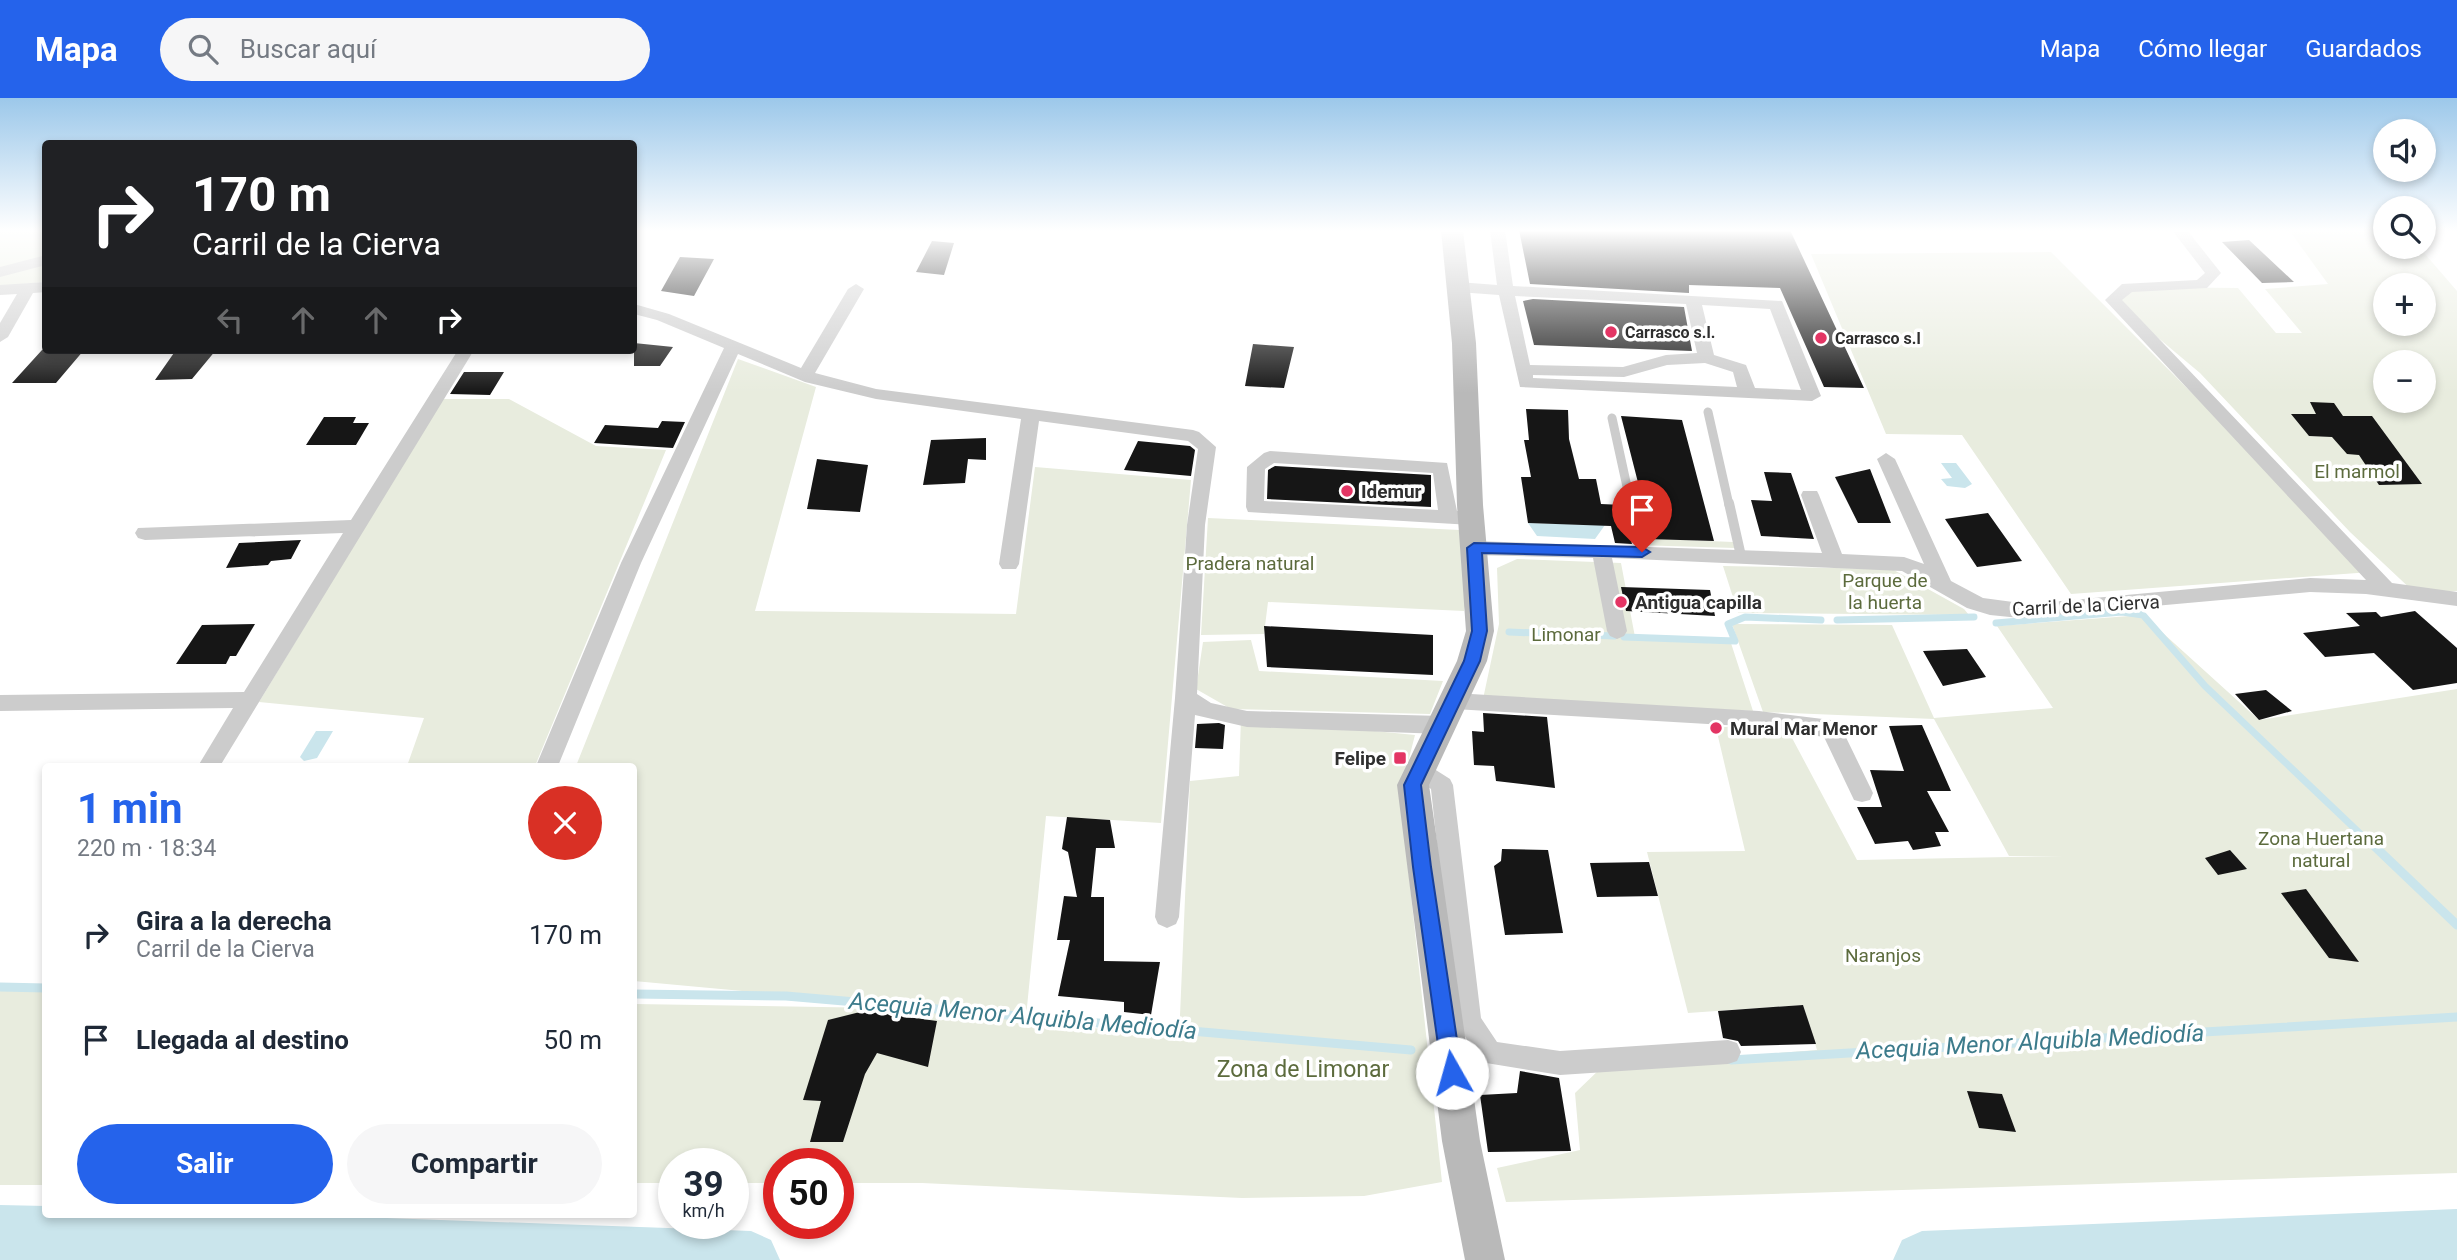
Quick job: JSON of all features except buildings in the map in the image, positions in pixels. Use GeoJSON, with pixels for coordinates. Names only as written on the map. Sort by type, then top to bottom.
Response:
{"type":"FeatureCollection","features":[{"type":"Feature","properties":{"kind":"main road"},"geometry":{"type":"LineString","coordinates":[[1458,287],[1464,343],[1460,518],[1474,548],[1480,631],[1472,661],[1413,785],[1461,1141],[1485,1260]]}},
{"type":"Feature","properties":{"kind":"street"},"geometry":{"type":"LineString","coordinates":[[1458,287],[1513,290],[1776,304],[1812,396],[1526,383],[1523,370],[1513,290],[1511,284]]}},
{"type":"Feature","properties":{"kind":"street"},"geometry":{"type":"LineString","coordinates":[[2202,284],[2129,287],[2113,300],[2387,590]]}},
{"type":"Feature","properties":{"kind":"street"},"geometry":{"type":"LineString","coordinates":[[0,290],[37,287]]}},
{"type":"Feature","properties":{"kind":"street"},"geometry":{"type":"LineString","coordinates":[[0,337],[37,287]]}},
{"type":"Feature","properties":{"kind":"street"},"geometry":{"type":"LineString","coordinates":[[805,376],[856,289]]}},
{"type":"Feature","properties":{"kind":"street"},"geometry":{"type":"LineString","coordinates":[[1513,290],[1693,299],[1706,358]]}},
{"type":"Feature","properties":{"kind":"street"},"geometry":{"type":"LineString","coordinates":[[637,310],[663,317],[805,376],[876,394],[1193,436],[1208,447],[1196,525],[1186,698],[1167,917]]}},
{"type":"Feature","properties":{"kind":"street"},"geometry":{"type":"LineString","coordinates":[[548,763],[631,563],[734,345]]}},
{"type":"Feature","properties":{"kind":"street"},"geometry":{"type":"LineString","coordinates":[[211,763],[464,354]]}},
{"type":"Feature","properties":{"kind":"street"},"geometry":{"type":"LineString","coordinates":[[1523,370],[1624,372],[1666,360],[1706,358],[1740,369],[1748,393]]}},
{"type":"Feature","properties":{"kind":"street"},"geometry":{"type":"LineString","coordinates":[[1009,564],[1031,413]]}},
{"type":"Feature","properties":{"kind":"street"},"geometry":{"type":"LineString","coordinates":[[1270,457],[1441,467],[1460,518],[1255,507],[1256,467],[1270,457]]}},
{"type":"Feature","properties":{"kind":"street"},"geometry":{"type":"LineString","coordinates":[[1886,460],[1942,583]]}},
{"type":"Feature","properties":{"kind":"street"},"geometry":{"type":"LineString","coordinates":[[1810,495],[1834,559]]}},
{"type":"Feature","properties":{"kind":"street"},"geometry":{"type":"LineString","coordinates":[[145,533],[358,526]]}},
{"type":"Feature","properties":{"kind":"street","name":"Carril de la Cierva"},"geometry":{"type":"LineString","coordinates":[[1474,548],[1834,559],[1904,564],[1924,570],[1966,600],[1995,609],[2028,611],[2310,585],[2457,598]]}},
{"type":"Feature","properties":{"kind":"street"},"geometry":{"type":"LineString","coordinates":[[1601,551],[1617,631]]}},
{"type":"Feature","properties":{"kind":"street"},"geometry":{"type":"LineString","coordinates":[[1186,698],[1205,710],[1247,719],[1448,713],[1759,719],[1831,729],[1862,793]]}},
{"type":"Feature","properties":{"kind":"street"},"geometry":{"type":"LineString","coordinates":[[0,703],[250,700]]}},
{"type":"Feature","properties":{"kind":"street"},"geometry":{"type":"LineString","coordinates":[[1420,769],[1442,785],[1469,1021],[1489,1053],[1560,1063],[1728,1052]]}},
{"type":"Feature","properties":{"kind":"lane"},"geometry":{"type":"LineString","coordinates":[[1708,412],[1741,556]]}},
{"type":"Feature","properties":{"kind":"lane"},"geometry":{"type":"LineString","coordinates":[[1612,418],[1642,552]]}},
{"type":"Feature","properties":{"kind":"green space"},"geometry":{"type":"Polygon","coordinates":[[[1824,284],[2083,284],[2371,572],[2071,594],[1962,435],[1886,434],[1824,284]]]}},
{"type":"Feature","properties":{"kind":"green space","name":"El marmol"},"geometry":{"type":"Polygon","coordinates":[[[2325,284],[2373,284],[2373,336],[2436,336],[2436,284],[2451,284],[2457,291],[2457,591],[2416,594],[2350,532],[2200,373],[2113,300],[2139,287],[2238,288],[2276,333],[2302,333],[2265,289],[2325,284]]]}},
{"type":"Feature","properties":{"kind":"green space","name":"Zona de Limonar"},"geometry":{"type":"Polygon","coordinates":[[[738,359],[816,387],[755,611],[1016,614],[1035,467],[1191,480],[1161,823],[1046,816],[1026,1017],[985,1014],[1179,1039],[1190,781],[1239,776],[1241,718],[1415,735],[1400,793],[1442,1182],[1364,1196],[1242,1198],[922,1183],[854,1183],[854,1148],[763,1148],[763,1183],[749,1183],[749,1148],[658,1148],[658,1183],[637,1183],[637,1004],[940,1009],[637,981],[637,763],[577,763],[738,359]]]}},
{"type":"Feature","properties":{"kind":"green space"},"geometry":{"type":"Polygon","coordinates":[[[442,399],[509,399],[596,446],[666,450],[536,763],[408,763],[424,718],[259,702],[442,399]]]}},
{"type":"Feature","properties":{"kind":"green space","name":"Pradera natural"},"geometry":{"type":"Polygon","coordinates":[[[1208,518],[1460,530],[1469,585],[1464,611],[1268,602],[1264,634],[1201,635],[1208,518]]]}},
{"type":"Feature","properties":{"kind":"green space"},"geometry":{"type":"Polygon","coordinates":[[[1634,538],[1733,542],[1735,548],[1635,545],[1634,538]]]}},
{"type":"Feature","properties":{"kind":"green space","name":"Limonar"},"geometry":{"type":"Polygon","coordinates":[[[1517,559],[1621,563],[1635,637],[1730,640],[1753,711],[1483,699],[1499,624],[1497,568],[1517,559]]]}},
{"type":"Feature","properties":{"kind":"green space","name":"Parque de la huerta"},"geometry":{"type":"Polygon","coordinates":[[[1723,566],[1892,569],[1964,609],[1969,615],[1738,613],[1723,566]]]}},
{"type":"Feature","properties":{"kind":"green space","name":"Zona Huertana natural"},"geometry":{"type":"Polygon","coordinates":[[[2143,615],[2259,720],[2457,689],[2457,1173],[1506,1202],[1497,1168],[1580,1150],[1575,1093],[1602,1067],[1817,1050],[1803,1005],[1688,1013],[1647,852],[1745,851],[1716,728],[1783,721],[1857,860],[2064,856],[2009,856],[1934,719],[1763,712],[1732,624],[1892,625],[1934,718],[2053,708],[1997,626],[2143,615]]]}},
{"type":"Feature","properties":{"kind":"green space"},"geometry":{"type":"Polygon","coordinates":[[[1251,640],[1259,671],[1443,681],[1430,714],[1231,709],[1196,689],[1203,642],[1251,640]]]}},
{"type":"Feature","properties":{"kind":"green space"},"geometry":{"type":"Polygon","coordinates":[[[0,990],[42,991],[42,1185],[0,1185],[0,990]]]}},
{"type":"Feature","properties":{"kind":"water"},"geometry":{"type":"Polygon","coordinates":[[[1941,463],[1956,463],[1972,484],[1965,488],[1947,486],[1941,479],[1952,478],[1941,463]]]}},
{"type":"Feature","properties":{"kind":"water"},"geometry":{"type":"Polygon","coordinates":[[[1528,523],[1605,525],[1595,539],[1537,536],[1528,523]]]}},
{"type":"Feature","properties":{"kind":"water"},"geometry":{"type":"Polygon","coordinates":[[[316,731],[333,731],[317,758],[304,761],[300,757],[316,731]]]}},
{"type":"Feature","properties":{"kind":"waterway"},"geometry":{"type":"LineString","coordinates":[[1996,623],[2122,612],[2143,615],[2205,686],[2370,843]]}},
{"type":"Feature","properties":{"kind":"waterway"},"geometry":{"type":"LineString","coordinates":[[1624,637],[1735,641],[1728,624],[1745,617],[1821,620]]}},
{"type":"Feature","properties":{"kind":"waterway"},"geometry":{"type":"LineString","coordinates":[[1837,620],[1974,617]]}},
{"type":"Feature","properties":{"kind":"waterway"},"geometry":{"type":"LineString","coordinates":[[1509,632],[1614,636]]}},
{"type":"Feature","properties":{"kind":"waterway"},"geometry":{"type":"LineString","coordinates":[[2369,841],[2457,925]]}},
{"type":"Feature","properties":{"kind":"waterway","name":"Acequia Menor Alquibla Mediodía"},"geometry":{"type":"LineString","coordinates":[[0,987],[42,988]]}},
{"type":"Feature","properties":{"kind":"waterway","name":"Acequia Menor Alquibla Mediodía"},"geometry":{"type":"LineString","coordinates":[[637,994],[786,996],[1411,1050]]}},
{"type":"Feature","properties":{"kind":"waterway","name":"Acequia Menor Alquibla Mediodía"},"geometry":{"type":"LineString","coordinates":[[1731,1060],[2457,1017]]}},
{"type":"Feature","properties":{"kind":"waterway"},"geometry":{"type":"LineString","coordinates":[[0,1233],[751,1260]]}},
{"type":"Feature","properties":{"kind":"waterway"},"geometry":{"type":"LineString","coordinates":[[1922,1260],[2457,1237]]}},
{"type":"Feature","properties":{"kind":"place","name":"Carrasco s.l."},"geometry":{"type":"Point","coordinates":[1611,332]}},
{"type":"Feature","properties":{"kind":"place","name":"Carrasco s.l"},"geometry":{"type":"Point","coordinates":[1821,338]}},
{"type":"Feature","properties":{"kind":"place","name":"Idemur"},"geometry":{"type":"Point","coordinates":[1347,491]}},
{"type":"Feature","properties":{"kind":"place","name":"Antigua capilla"},"geometry":{"type":"Point","coordinates":[1621,602]}},
{"type":"Feature","properties":{"kind":"place","name":"Mural Mar Menor"},"geometry":{"type":"Point","coordinates":[1716,728]}},
{"type":"Feature","properties":{"kind":"place","name":"Felipe"},"geometry":{"type":"Point","coordinates":[1400,758]}},
{"type":"Feature","properties":{"kind":"route"},"geometry":{"type":"LineString","coordinates":[[1452,1073],[1413,785],[1472,661],[1480,631],[1474,548],[1642,552]]}},
{"type":"Feature","properties":{"kind":"park label","name":"Naranjos"},"geometry":{"type":"Point","coordinates":[1883,955]}}]}
